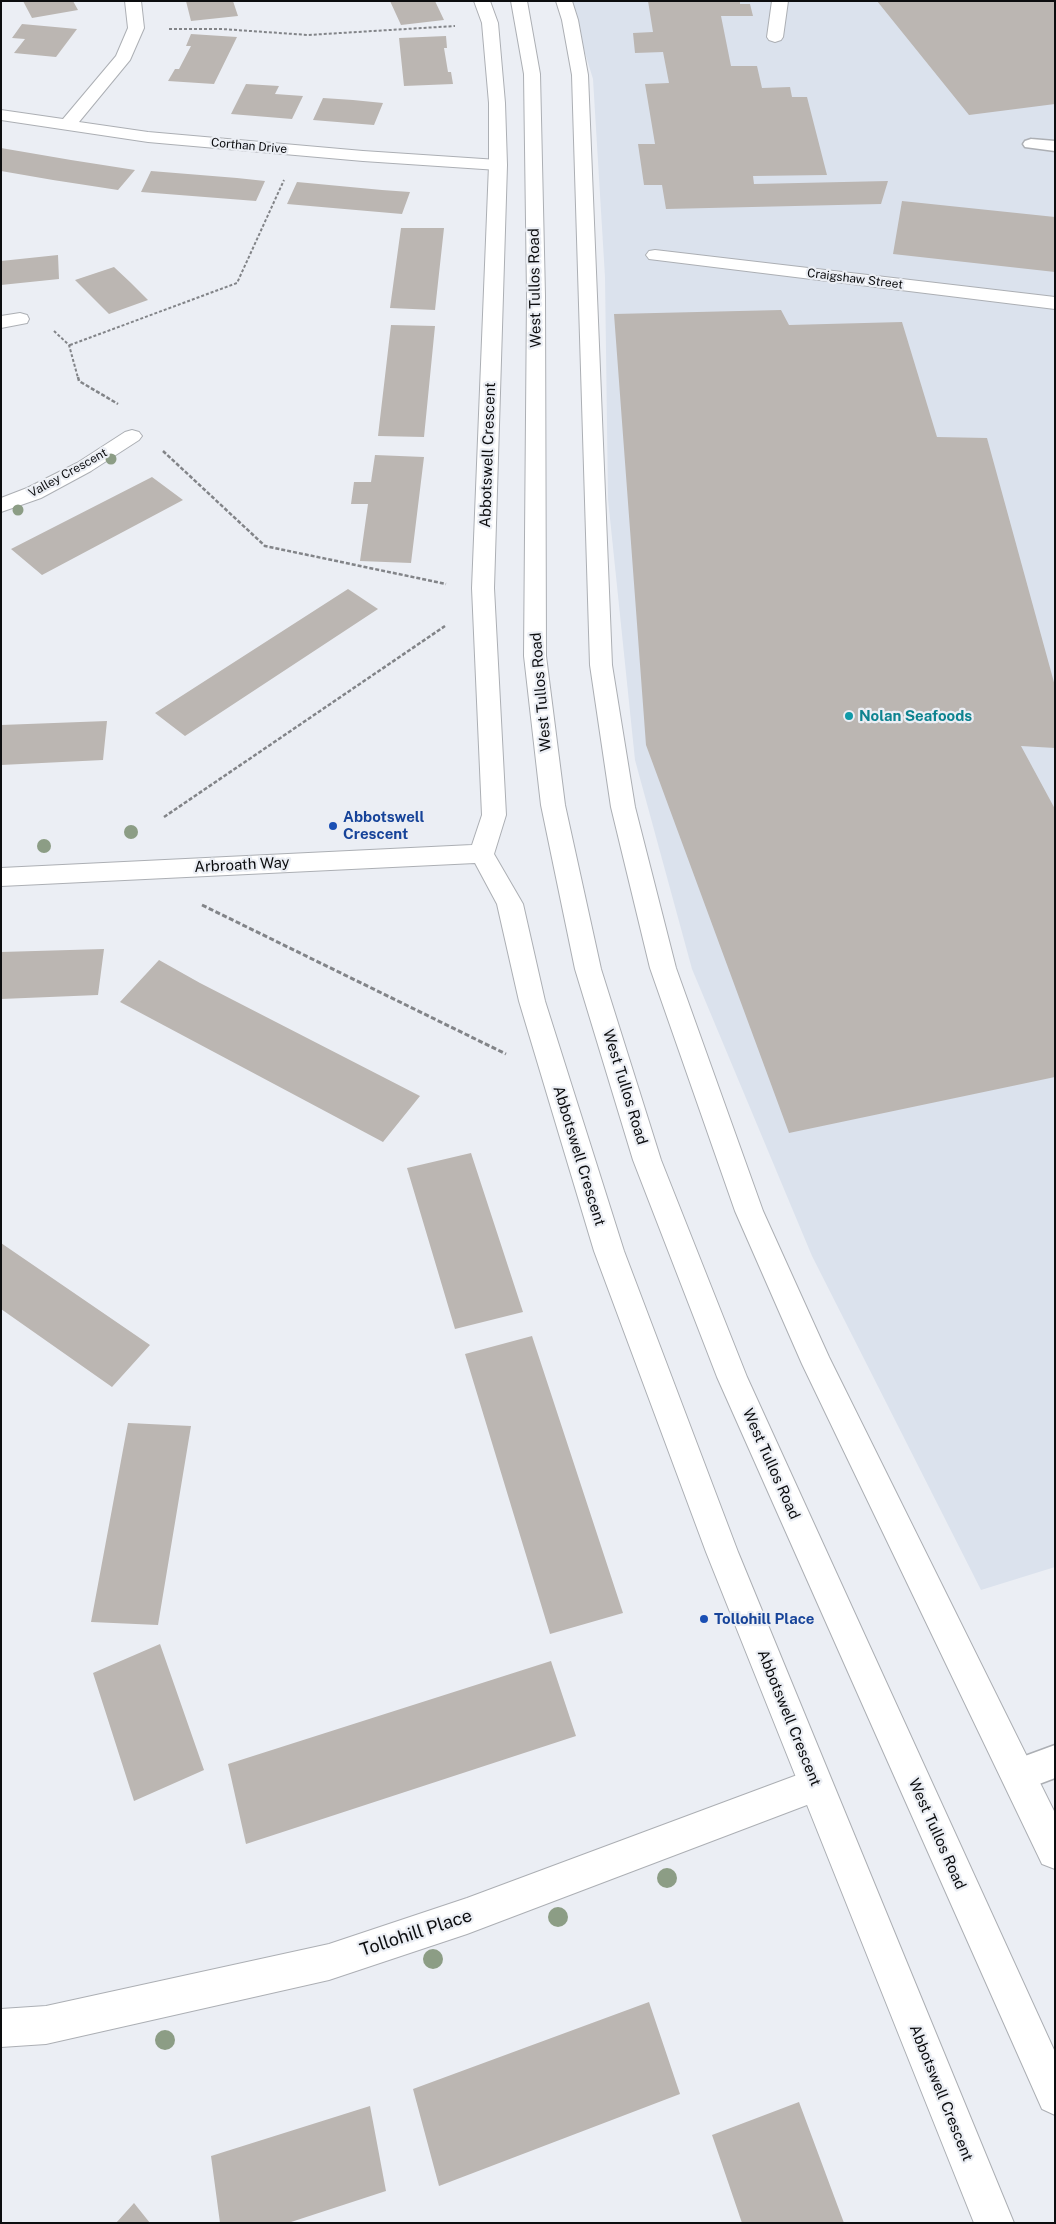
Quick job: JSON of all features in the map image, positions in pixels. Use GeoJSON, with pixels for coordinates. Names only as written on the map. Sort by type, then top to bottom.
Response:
{"type":"FeatureCollection","features":[{"type":"Feature","properties":{"kind":"street"},"geometry":{"type":"LineString","coordinates":[[66,126],[124,57],[136,28],[133,1]]}},
{"type":"Feature","properties":{"kind":"street","name":"Abbotswell Crescent"},"geometry":{"type":"LineString","coordinates":[[482,1],[490,23],[497,103],[498,165],[483,594],[494,815],[482,854],[510,904],[532,1001],[609,1251],[722,1552],[994,2223]]}},
{"type":"Feature","properties":{"kind":"street","name":"West Tullos Road"},"geometry":{"type":"LineString","coordinates":[[519,1],[532,74],[536,296],[535,656],[553,805],[588,969],[648,1160],[732,1377],[1055,2096]]}},
{"type":"Feature","properties":{"kind":"street"},"geometry":{"type":"LineString","coordinates":[[564,1],[570,20],[580,75],[589,296],[600,665],[623,807],[663,968],[749,1211],[817,1364],[870,1475],[1055,1851]]}},
{"type":"Feature","properties":{"kind":"street"},"geometry":{"type":"LineString","coordinates":[[775,37],[780,1]]}},
{"type":"Feature","properties":{"kind":"street","name":"Corthan Drive"},"geometry":{"type":"LineString","coordinates":[[1,115],[148,137],[498,165]]}},
{"type":"Feature","properties":{"kind":"street","name":"Craigshaw Street"},"geometry":{"type":"LineString","coordinates":[[655,255],[1055,303]]}},
{"type":"Feature","properties":{"kind":"street"},"geometry":{"type":"LineString","coordinates":[[1,322],[20,319]]}},
{"type":"Feature","properties":{"kind":"street","name":"Valley Crescent"},"geometry":{"type":"LineString","coordinates":[[1,506],[34,493],[84,467],[132,436]]}},
{"type":"Feature","properties":{"kind":"street","name":"Arbroath Way"},"geometry":{"type":"LineString","coordinates":[[1,877],[482,854]]}},
{"type":"Feature","properties":{"kind":"street","name":"Tollohill Place"},"geometry":{"type":"LineString","coordinates":[[1,2028],[46,2026],[329,1962],[468,1916],[816,1785]]}},
{"type":"Feature","properties":{"kind":"lane"},"geometry":{"type":"LineString","coordinates":[[1030,144],[1055,146]]}},
{"type":"Feature","properties":{"kind":"lane"},"geometry":{"type":"LineString","coordinates":[[1018,1774],[1055,1761]]}},
{"type":"Feature","properties":{"kind":"path"},"geometry":{"type":"LineString","coordinates":[[136,28],[222,29],[317,34],[490,23]]}},
{"type":"Feature","properties":{"kind":"path"},"geometry":{"type":"LineString","coordinates":[[70,345],[236,283],[298,150]]}},
{"type":"Feature","properties":{"kind":"path"},"geometry":{"type":"LineString","coordinates":[[20,319],[47,324],[70,345],[79,381],[119,405]]}},
{"type":"Feature","properties":{"kind":"path"},"geometry":{"type":"LineString","coordinates":[[158,446],[265,546],[450,585],[483,594]]}},
{"type":"Feature","properties":{"kind":"path"},"geometry":{"type":"LineString","coordinates":[[164,817],[483,594]]}},
{"type":"Feature","properties":{"kind":"path"},"geometry":{"type":"LineString","coordinates":[[195,868],[195,902],[556,1079]]}},
{"type":"Feature","properties":{"kind":"shaded area"},"geometry":{"type":"Polygon","coordinates":[[[569,1],[1055,1],[1055,1567],[981,1590],[812,1256],[692,969],[635,760],[608,499],[605,277],[593,79],[569,1]]]}},
{"type":"Feature","properties":{"kind":"building"},"geometry":{"type":"Polygon","coordinates":[[[23,1],[73,1],[78,10],[32,18],[23,1]]]}},
{"type":"Feature","properties":{"kind":"building"},"geometry":{"type":"Polygon","coordinates":[[[186,1],[233,1],[238,16],[191,21],[186,1]]]}},
{"type":"Feature","properties":{"kind":"building"},"geometry":{"type":"Polygon","coordinates":[[[390,1],[435,1],[444,20],[401,25],[390,1]]]}},
{"type":"Feature","properties":{"kind":"building"},"geometry":{"type":"Polygon","coordinates":[[[648,1],[740,1],[740,4],[750,4],[753,16],[721,16],[731,66],[757,66],[762,88],[790,87],[792,97],[807,97],[827,175],[753,176],[754,184],[888,181],[881,204],[666,209],[662,185],[644,185],[638,144],[655,144],[645,84],[669,83],[663,52],[635,53],[633,33],[653,32],[648,1]]]}},
{"type":"Feature","properties":{"kind":"building"},"geometry":{"type":"Polygon","coordinates":[[[877,1],[1055,1],[1055,104],[969,115],[877,1]]]}},
{"type":"Feature","properties":{"kind":"building"},"geometry":{"type":"Polygon","coordinates":[[[22,24],[77,29],[56,57],[14,53],[25,39],[12,38],[22,24]]]}},
{"type":"Feature","properties":{"kind":"building"},"geometry":{"type":"Polygon","coordinates":[[[191,34],[237,37],[214,84],[168,81],[175,69],[179,69],[191,46],[186,46],[191,34]]]}},
{"type":"Feature","properties":{"kind":"building"},"geometry":{"type":"Polygon","coordinates":[[[446,36],[447,48],[444,48],[448,72],[451,72],[453,84],[404,86],[399,38],[446,36]]]}},
{"type":"Feature","properties":{"kind":"building"},"geometry":{"type":"Polygon","coordinates":[[[246,84],[279,86],[275,94],[303,96],[292,119],[231,114],[246,84]]]}},
{"type":"Feature","properties":{"kind":"building"},"geometry":{"type":"Polygon","coordinates":[[[323,98],[383,103],[374,125],[313,120],[323,98]]]}},
{"type":"Feature","properties":{"kind":"building"},"geometry":{"type":"Polygon","coordinates":[[[1,148],[135,170],[118,190],[53,180],[1,171],[1,148]]]}},
{"type":"Feature","properties":{"kind":"building"},"geometry":{"type":"Polygon","coordinates":[[[151,171],[265,181],[256,201],[141,192],[151,171]]]}},
{"type":"Feature","properties":{"kind":"building"},"geometry":{"type":"Polygon","coordinates":[[[297,182],[410,192],[402,214],[287,204],[297,182]]]}},
{"type":"Feature","properties":{"kind":"building"},"geometry":{"type":"Polygon","coordinates":[[[902,201],[1055,217],[1055,272],[893,254],[902,201]]]}},
{"type":"Feature","properties":{"kind":"building"},"geometry":{"type":"Polygon","coordinates":[[[401,228],[444,228],[435,310],[390,308],[401,228]]]}},
{"type":"Feature","properties":{"kind":"building"},"geometry":{"type":"Polygon","coordinates":[[[58,255],[59,279],[1,285],[1,261],[58,255]]]}},
{"type":"Feature","properties":{"kind":"building"},"geometry":{"type":"Polygon","coordinates":[[[114,267],[148,300],[109,314],[75,280],[114,267]]]}},
{"type":"Feature","properties":{"kind":"building","name":"Nolan Seafoods"},"geometry":{"type":"Polygon","coordinates":[[[781,310],[789,325],[902,322],[937,437],[987,438],[1055,686],[1055,748],[1021,746],[1055,809],[1055,1077],[789,1133],[646,745],[614,314],[781,310]]]}},
{"type":"Feature","properties":{"kind":"building"},"geometry":{"type":"Polygon","coordinates":[[[391,325],[435,326],[424,437],[378,436],[391,325]]]}},
{"type":"Feature","properties":{"kind":"building"},"geometry":{"type":"Polygon","coordinates":[[[375,455],[424,457],[411,563],[360,561],[368,504],[351,504],[354,482],[371,482],[375,455]]]}},
{"type":"Feature","properties":{"kind":"building"},"geometry":{"type":"Polygon","coordinates":[[[152,477],[183,500],[42,575],[11,549],[152,477]]]}},
{"type":"Feature","properties":{"kind":"building"},"geometry":{"type":"Polygon","coordinates":[[[348,589],[378,609],[185,736],[155,713],[348,589]]]}},
{"type":"Feature","properties":{"kind":"building"},"geometry":{"type":"Polygon","coordinates":[[[107,721],[103,760],[1,765],[1,725],[107,721]]]}},
{"type":"Feature","properties":{"kind":"building"},"geometry":{"type":"Polygon","coordinates":[[[104,949],[98,995],[1,999],[1,952],[104,949]]]}},
{"type":"Feature","properties":{"kind":"building"},"geometry":{"type":"Polygon","coordinates":[[[159,960],[420,1096],[383,1142],[120,1002],[159,960]]]}},
{"type":"Feature","properties":{"kind":"building"},"geometry":{"type":"Polygon","coordinates":[[[471,1153],[523,1312],[455,1329],[407,1168],[471,1153]]]}},
{"type":"Feature","properties":{"kind":"building"},"geometry":{"type":"Polygon","coordinates":[[[1,1243],[150,1345],[112,1387],[1,1309],[1,1243]]]}},
{"type":"Feature","properties":{"kind":"building"},"geometry":{"type":"Polygon","coordinates":[[[532,1336],[623,1613],[550,1634],[465,1354],[532,1336]]]}},
{"type":"Feature","properties":{"kind":"building"},"geometry":{"type":"Polygon","coordinates":[[[128,1423],[191,1426],[158,1625],[91,1622],[128,1423]]]}},
{"type":"Feature","properties":{"kind":"building"},"geometry":{"type":"Polygon","coordinates":[[[160,1644],[204,1770],[134,1801],[93,1673],[160,1644]]]}},
{"type":"Feature","properties":{"kind":"building"},"geometry":{"type":"Polygon","coordinates":[[[551,1661],[576,1736],[246,1844],[228,1764],[551,1661]]]}},
{"type":"Feature","properties":{"kind":"building"},"geometry":{"type":"Polygon","coordinates":[[[649,2002],[680,2094],[439,2186],[413,2089],[649,2002]]]}},
{"type":"Feature","properties":{"kind":"building"},"geometry":{"type":"Polygon","coordinates":[[[799,2102],[844,2223],[742,2223],[712,2135],[799,2102]]]}},
{"type":"Feature","properties":{"kind":"building"},"geometry":{"type":"Polygon","coordinates":[[[370,2106],[386,2191],[288,2223],[220,2223],[211,2156],[370,2106]]]}},
{"type":"Feature","properties":{"kind":"building"},"geometry":{"type":"Polygon","coordinates":[[[134,2203],[150,2223],[116,2223],[134,2203]]]}},
{"type":"Feature","properties":{"kind":"place","name":"Nolan Seafoods"},"geometry":{"type":"Point","coordinates":[849,716]}},
{"type":"Feature","properties":{"kind":"place","name":"Abbotswell Crescent"},"geometry":{"type":"Point","coordinates":[333,826]}},
{"type":"Feature","properties":{"kind":"place","name":"Tollohill Place"},"geometry":{"type":"Point","coordinates":[704,1619]}}]}
